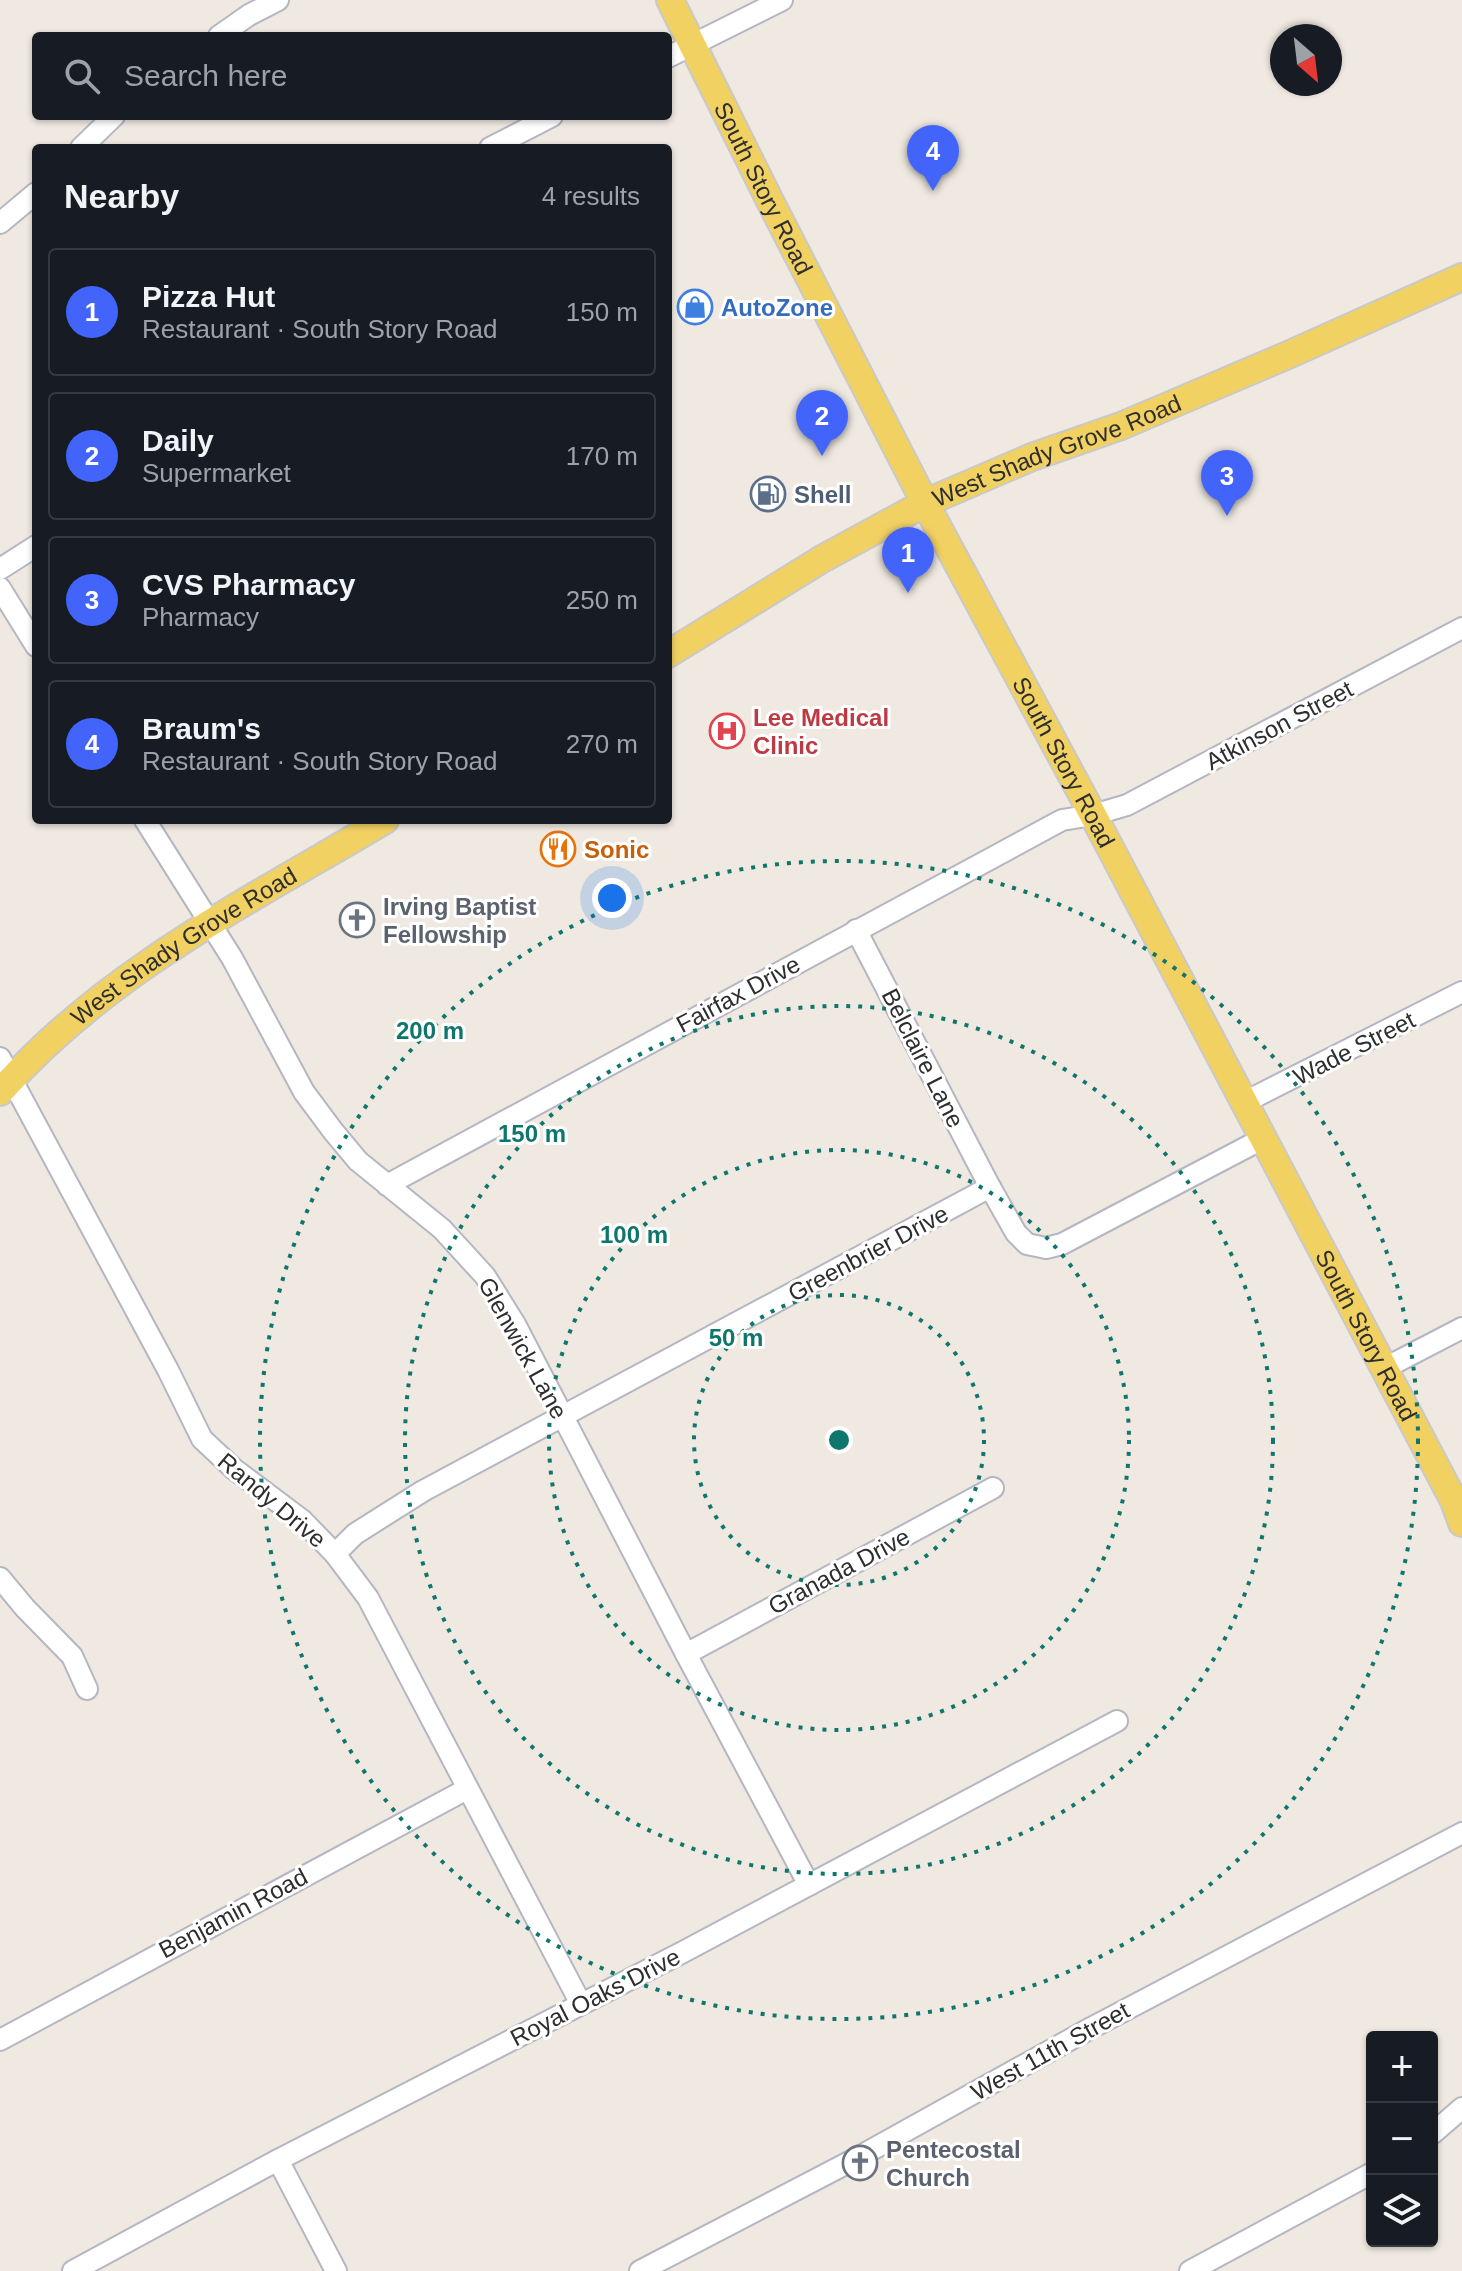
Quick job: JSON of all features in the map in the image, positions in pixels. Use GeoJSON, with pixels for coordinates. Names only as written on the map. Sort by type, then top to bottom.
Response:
{"type":"FeatureCollection","features":[{"type":"Feature","properties":{"kind":"main road","name":"South Story Road"},"geometry":{"type":"LineString","coordinates":[[670,0],[925,503],[1264,1138],[1454,1501],[1462,1523]]}},
{"type":"Feature","properties":{"kind":"main road","name":"West Shady Grove Road"},"geometry":{"type":"LineString","coordinates":[[672,652],[822,559],[925,503],[1032,457],[1121,426],[1461,280]]}},
{"type":"Feature","properties":{"kind":"main road","name":"West Shady Grove Road"},"geometry":{"type":"LineString","coordinates":[[4,1076],[170,948],[378,824]]}},
{"type":"Feature","properties":{"kind":"street"},"geometry":{"type":"LineString","coordinates":[[225,32],[278,0]]}},
{"type":"Feature","properties":{"kind":"street"},"geometry":{"type":"LineString","coordinates":[[672,55],[782,0]]}},
{"type":"Feature","properties":{"kind":"street"},"geometry":{"type":"LineString","coordinates":[[85,144],[110,120]]}},
{"type":"Feature","properties":{"kind":"street"},"geometry":{"type":"LineString","coordinates":[[498,144],[544,120]]}},
{"type":"Feature","properties":{"kind":"street"},"geometry":{"type":"LineString","coordinates":[[0,223],[32,196]]}},
{"type":"Feature","properties":{"kind":"street"},"geometry":{"type":"LineString","coordinates":[[0,569],[32,549]]}},
{"type":"Feature","properties":{"kind":"street"},"geometry":{"type":"LineString","coordinates":[[0,588],[32,640]]}},
{"type":"Feature","properties":{"kind":"street","name":"Atkinson Street"},"geometry":{"type":"LineString","coordinates":[[1093,815],[1127,805],[1462,628]]}},
{"type":"Feature","properties":{"kind":"street","name":"Fairfax Drive"},"geometry":{"type":"LineString","coordinates":[[387,1185],[1062,820],[1093,815]]}},
{"type":"Feature","properties":{"kind":"street","name":"Glenwick Lane"},"geometry":{"type":"LineString","coordinates":[[148,824],[232,958],[304,1092],[358,1161],[442,1229],[485,1276],[515,1324],[809,1885]]}},
{"type":"Feature","properties":{"kind":"street","name":"Belclaire Lane"},"geometry":{"type":"LineString","coordinates":[[856,930],[990,1187]]}},
{"type":"Feature","properties":{"kind":"street","name":"Wade Street"},"geometry":{"type":"LineString","coordinates":[[1245,1102],[1462,992]]}},
{"type":"Feature","properties":{"kind":"street","name":"Randy Drive"},"geometry":{"type":"LineString","coordinates":[[4,1076],[168,1370],[202,1439],[234,1469],[302,1520],[335,1554],[368,1598],[581,2004]]}},
{"type":"Feature","properties":{"kind":"street"},"geometry":{"type":"LineString","coordinates":[[990,1187],[1016,1233],[1027,1244],[1046,1248],[1062,1244],[1264,1138]]}},
{"type":"Feature","properties":{"kind":"street","name":"Greenbrier Drive"},"geometry":{"type":"LineString","coordinates":[[335,1554],[355,1534],[423,1491],[990,1187]]}},
{"type":"Feature","properties":{"kind":"street"},"geometry":{"type":"LineString","coordinates":[[1385,1368],[1462,1328]]}},
{"type":"Feature","properties":{"kind":"street","name":"Granada Drive"},"geometry":{"type":"LineString","coordinates":[[686,1654],[993,1488]]}},
{"type":"Feature","properties":{"kind":"street"},"geometry":{"type":"LineString","coordinates":[[0,1578],[72,1656],[87,1689]]}},
{"type":"Feature","properties":{"kind":"street","name":"Royal Oaks Drive"},"geometry":{"type":"LineString","coordinates":[[73,2271],[278,2160],[809,1885],[1117,1721]]}},
{"type":"Feature","properties":{"kind":"street","name":"Benjamin Road"},"geometry":{"type":"LineString","coordinates":[[0,2040],[467,1789]]}},
{"type":"Feature","properties":{"kind":"street","name":"West 11th Street"},"geometry":{"type":"LineString","coordinates":[[640,2271],[1462,1833]]}},
{"type":"Feature","properties":{"kind":"street"},"geometry":{"type":"LineString","coordinates":[[1438,2129],[1462,2108]]}},
{"type":"Feature","properties":{"kind":"street"},"geometry":{"type":"LineString","coordinates":[[278,2160],[336,2271]]}},
{"type":"Feature","properties":{"kind":"street"},"geometry":{"type":"LineString","coordinates":[[1190,2271],[1368,2175]]}},
{"type":"Feature","properties":{"kind":"place","name":"Braum's"},"geometry":{"type":"Point","coordinates":[933,191]}},
{"type":"Feature","properties":{"kind":"place","name":"AutoZone"},"geometry":{"type":"Point","coordinates":[695,307]}},
{"type":"Feature","properties":{"kind":"place","name":"Daily"},"geometry":{"type":"Point","coordinates":[822,456]}},
{"type":"Feature","properties":{"kind":"place","name":"Shell"},"geometry":{"type":"Point","coordinates":[768,494]}},
{"type":"Feature","properties":{"kind":"place","name":"CVS Pharmacy"},"geometry":{"type":"Point","coordinates":[1227,516]}},
{"type":"Feature","properties":{"kind":"place","name":"Pizza Hut"},"geometry":{"type":"Point","coordinates":[908,593]}},
{"type":"Feature","properties":{"kind":"place","name":"Lee Medical Clinic"},"geometry":{"type":"Point","coordinates":[727,731]}},
{"type":"Feature","properties":{"kind":"place","name":"Sonic"},"geometry":{"type":"Point","coordinates":[558,849]}},
{"type":"Feature","properties":{"kind":"place","name":"Irving Baptist Fellowship"},"geometry":{"type":"Point","coordinates":[357,920]}},
{"type":"Feature","properties":{"kind":"place","name":"Pentecostal Church"},"geometry":{"type":"Point","coordinates":[860,2163]}}]}
